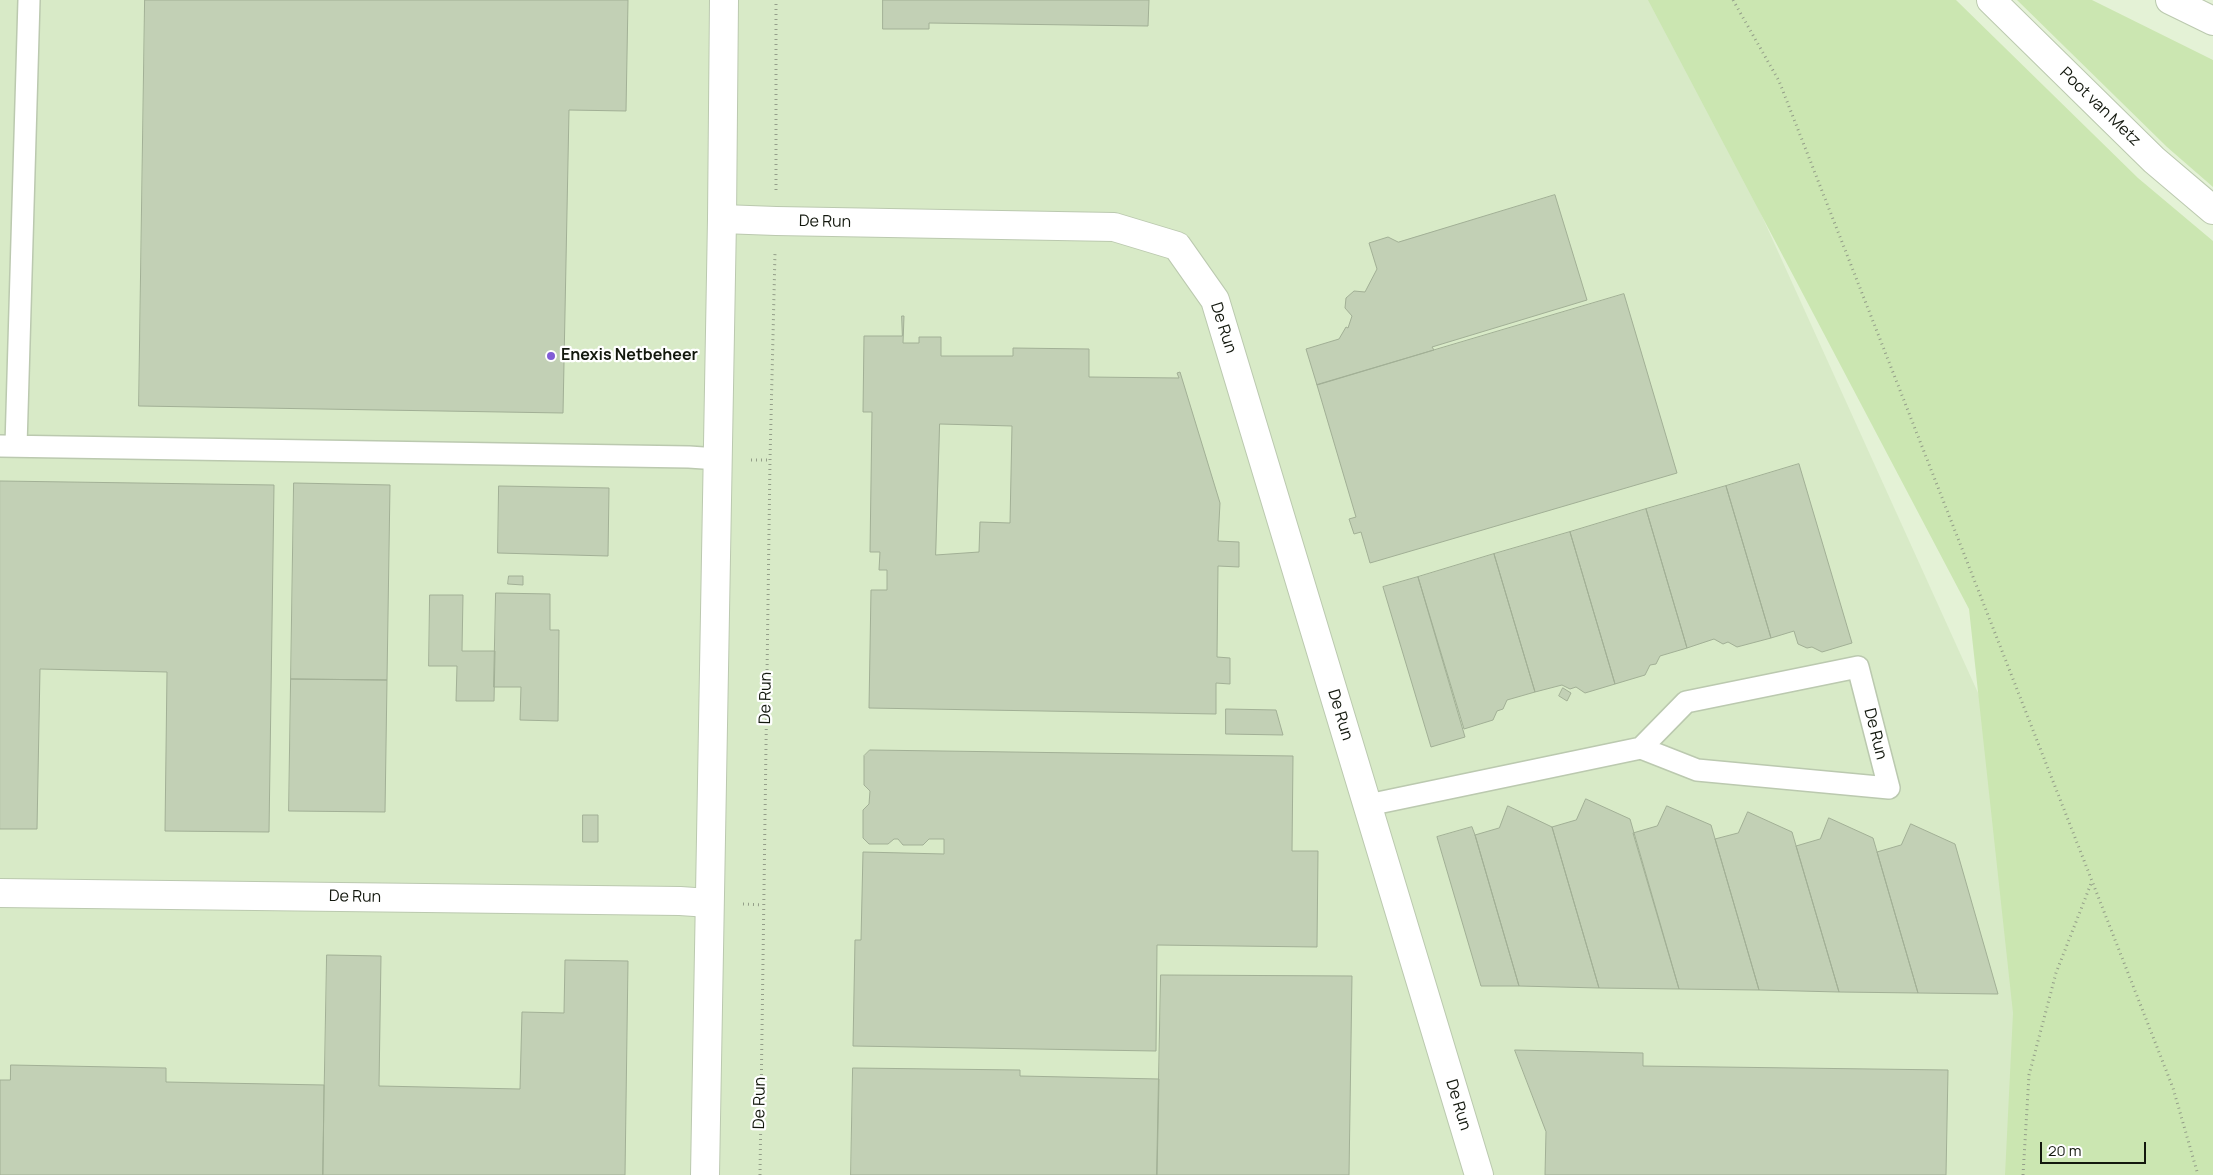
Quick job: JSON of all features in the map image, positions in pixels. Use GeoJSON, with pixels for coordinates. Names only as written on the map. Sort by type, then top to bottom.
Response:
{"type":"FeatureCollection","features":[{"type":"Feature","properties":{"kind":"main road"},"geometry":{"type":"LineString","coordinates":[[705,1175],[722,219],[724,0]]}},
{"type":"Feature","properties":{"kind":"main road","name":"Poot van Metz"},"geometry":{"type":"LineString","coordinates":[[1991,0],[2154,160],[2213,210]]}},
{"type":"Feature","properties":{"kind":"main road"},"geometry":{"type":"LineString","coordinates":[[2170,0],[2213,21]]}},
{"type":"Feature","properties":{"kind":"main road","name":"De Run"},"geometry":{"type":"LineString","coordinates":[[722,219],[776,222],[1114,227],[1177,246],[1215,300],[1479,1175]]}},
{"type":"Feature","properties":{"kind":"main road","name":"De Run"},"geometry":{"type":"LineString","coordinates":[[0,893],[680,901],[710,903]]}},
{"type":"Feature","properties":{"kind":"lane"},"geometry":{"type":"LineString","coordinates":[[29,0],[8,446],[680,456],[718,459]]}},
{"type":"Feature","properties":{"kind":"lane","name":"De Run"},"geometry":{"type":"LineString","coordinates":[[1858,667],[1889,788],[1697,770],[1641,748],[1686,702],[1858,667]]}},
{"type":"Feature","properties":{"kind":"lane"},"geometry":{"type":"LineString","coordinates":[[1368,805],[1641,748]]}},
{"type":"Feature","properties":{"kind":"path","name":"De Run"},"geometry":{"type":"LineString","coordinates":[[760,1175],[770,460],[776,222],[776,0]]}},
{"type":"Feature","properties":{"kind":"path"},"geometry":{"type":"LineString","coordinates":[[1733,0],[1779,81],[2173,1088],[2198,1175]]}},
{"type":"Feature","properties":{"kind":"path"},"geometry":{"type":"LineString","coordinates":[[2023,1175],[2029,1075],[2056,974],[2092,881]]}},
{"type":"Feature","properties":{"kind":"shaded area"},"geometry":{"type":"Polygon","coordinates":[[[0,0],[1664,0],[2071,898],[2048,1175],[0,1175],[0,0]]]}},
{"type":"Feature","properties":{"kind":"shaded area"},"geometry":{"type":"Polygon","coordinates":[[[1648,0],[1956,0],[2138,178],[2213,241],[2213,1175],[2005,1175],[2013,1013],[1969,609],[1648,0]]]}},
{"type":"Feature","properties":{"kind":"shaded area"},"geometry":{"type":"Polygon","coordinates":[[[2017,0],[2092,0],[2213,60],[2213,187],[2167,147],[2017,0]]]}},
{"type":"Feature","properties":{"kind":"building"},"geometry":{"type":"Polygon","coordinates":[[[145,0],[628,0],[626,111],[569,110],[563,413],[139,406],[145,0]]]}},
{"type":"Feature","properties":{"kind":"building"},"geometry":{"type":"Polygon","coordinates":[[[883,0],[1149,0],[1148,26],[929,23],[929,29],[883,29],[883,0]]]}},
{"type":"Feature","properties":{"kind":"building"},"geometry":{"type":"Polygon","coordinates":[[[1555,195],[1587,300],[1432,347],[1434,350],[1317,385],[1306,349],[1339,339],[1346,327],[1348,328],[1352,316],[1345,308],[1346,298],[1354,291],[1365,292],[1377,269],[1369,243],[1388,237],[1398,242],[1555,195]]]}},
{"type":"Feature","properties":{"kind":"building"},"geometry":{"type":"Polygon","coordinates":[[[1624,294],[1677,473],[1370,563],[1361,532],[1354,534],[1349,519],[1356,517],[1317,385],[1624,294]]]}},
{"type":"Feature","properties":{"kind":"building"},"geometry":{"type":"Polygon","coordinates":[[[902,316],[904,316],[903,343],[919,343],[919,337],[941,337],[941,356],[1013,356],[1013,348],[1089,349],[1089,377],[1179,378],[1177,373],[1180,372],[1220,503],[1218,541],[1239,542],[1239,567],[1218,566],[1217,657],[1230,658],[1230,684],[1216,683],[1216,714],[869,708],[871,590],[887,590],[887,570],[879,570],[880,552],[870,552],[872,412],[863,412],[864,336],[902,336],[902,316]],[[940,424],[936,555],[979,552],[980,522],[1010,523],[1012,426],[940,424]]]}},
{"type":"Feature","properties":{"kind":"building"},"geometry":{"type":"Polygon","coordinates":[[[1799,464],[1852,643],[1822,652],[1812,647],[1807,648],[1798,644],[1794,631],[1771,638],[1726,486],[1799,464]]]}},
{"type":"Feature","properties":{"kind":"building"},"geometry":{"type":"Polygon","coordinates":[[[0,481],[274,485],[269,832],[165,831],[167,672],[40,669],[37,829],[0,829],[0,481]]]}},
{"type":"Feature","properties":{"kind":"building"},"geometry":{"type":"Polygon","coordinates":[[[294,483],[390,485],[387,680],[291,679],[294,483]]]}},
{"type":"Feature","properties":{"kind":"building"},"geometry":{"type":"Polygon","coordinates":[[[499,486],[609,488],[608,556],[498,553],[499,486]]]}},
{"type":"Feature","properties":{"kind":"building"},"geometry":{"type":"Polygon","coordinates":[[[1726,486],[1771,638],[1737,647],[1728,642],[1723,644],[1714,639],[1687,648],[1646,509],[1726,486]]]}},
{"type":"Feature","properties":{"kind":"building"},"geometry":{"type":"Polygon","coordinates":[[[1646,509],[1687,648],[1660,656],[1656,664],[1650,665],[1645,675],[1615,684],[1570,532],[1646,509]]]}},
{"type":"Feature","properties":{"kind":"building"},"geometry":{"type":"Polygon","coordinates":[[[1570,532],[1615,684],[1585,693],[1576,687],[1570,689],[1562,685],[1535,692],[1494,554],[1570,532]]]}},
{"type":"Feature","properties":{"kind":"building"},"geometry":{"type":"Polygon","coordinates":[[[1494,554],[1535,692],[1507,700],[1503,709],[1497,711],[1493,720],[1464,729],[1418,577],[1494,554]]]}},
{"type":"Feature","properties":{"kind":"building"},"geometry":{"type":"Polygon","coordinates":[[[509,576],[523,576],[523,585],[508,584],[509,576]]]}},
{"type":"Feature","properties":{"kind":"building"},"geometry":{"type":"Polygon","coordinates":[[[1418,577],[1465,737],[1431,747],[1383,587],[1418,577]]]}},
{"type":"Feature","properties":{"kind":"building"},"geometry":{"type":"Polygon","coordinates":[[[496,593],[550,594],[550,630],[559,630],[558,721],[520,720],[521,687],[494,687],[496,593]]]}},
{"type":"Feature","properties":{"kind":"building"},"geometry":{"type":"Polygon","coordinates":[[[430,595],[463,595],[462,651],[495,651],[494,701],[456,701],[457,666],[429,666],[430,595]]]}},
{"type":"Feature","properties":{"kind":"building"},"geometry":{"type":"Polygon","coordinates":[[[291,679],[387,680],[385,812],[289,811],[291,679]]]}},
{"type":"Feature","properties":{"kind":"building"},"geometry":{"type":"Polygon","coordinates":[[[1563,688],[1571,693],[1567,701],[1559,696],[1563,688]]]}},
{"type":"Feature","properties":{"kind":"building"},"geometry":{"type":"Polygon","coordinates":[[[1226,709],[1276,710],[1283,735],[1226,734],[1226,709]]]}},
{"type":"Feature","properties":{"kind":"building"},"geometry":{"type":"Polygon","coordinates":[[[870,750],[1293,756],[1292,851],[1318,851],[1317,947],[1157,945],[1156,1051],[853,1046],[855,940],[861,940],[863,852],[944,854],[944,839],[929,839],[923,845],[903,845],[898,839],[894,839],[888,844],[869,844],[863,838],[863,810],[869,804],[870,791],[864,785],[864,756],[870,750]]]}},
{"type":"Feature","properties":{"kind":"building"},"geometry":{"type":"Polygon","coordinates":[[[1586,799],[1630,819],[1679,989],[1599,988],[1552,827],[1576,820],[1586,799]]]}},
{"type":"Feature","properties":{"kind":"building"},"geometry":{"type":"Polygon","coordinates":[[[1508,806],[1552,827],[1599,988],[1519,986],[1475,835],[1499,828],[1508,806]]]}},
{"type":"Feature","properties":{"kind":"building"},"geometry":{"type":"Polygon","coordinates":[[[1667,806],[1711,825],[1759,990],[1679,989],[1633,833],[1657,826],[1667,806]]]}},
{"type":"Feature","properties":{"kind":"building"},"geometry":{"type":"Polygon","coordinates":[[[1748,812],[1792,832],[1839,992],[1759,990],[1715,839],[1738,833],[1748,812]]]}},
{"type":"Feature","properties":{"kind":"building"},"geometry":{"type":"Polygon","coordinates":[[[583,815],[598,815],[598,842],[583,842],[583,815]]]}},
{"type":"Feature","properties":{"kind":"building"},"geometry":{"type":"Polygon","coordinates":[[[1829,818],[1873,838],[1918,993],[1839,992],[1796,846],[1820,839],[1829,818]]]}},
{"type":"Feature","properties":{"kind":"building"},"geometry":{"type":"Polygon","coordinates":[[[1911,824],[1955,844],[1998,994],[1918,993],[1877,852],[1901,845],[1911,824]]]}},
{"type":"Feature","properties":{"kind":"building"},"geometry":{"type":"Polygon","coordinates":[[[1472,827],[1519,986],[1481,986],[1437,837],[1472,827]]]}},
{"type":"Feature","properties":{"kind":"building"},"geometry":{"type":"Polygon","coordinates":[[[327,955],[381,956],[379,1086],[520,1089],[522,1012],[564,1013],[565,960],[628,961],[625,1175],[323,1175],[327,955]]]}},
{"type":"Feature","properties":{"kind":"building"},"geometry":{"type":"Polygon","coordinates":[[[1161,975],[1352,976],[1349,1175],[1157,1175],[1161,975]]]}},
{"type":"Feature","properties":{"kind":"building"},"geometry":{"type":"Polygon","coordinates":[[[1515,1050],[1643,1053],[1643,1066],[1948,1070],[1946,1175],[1545,1175],[1546,1132],[1515,1050]]]}},
{"type":"Feature","properties":{"kind":"building"},"geometry":{"type":"Polygon","coordinates":[[[11,1065],[166,1068],[166,1082],[324,1085],[323,1175],[0,1175],[0,1080],[10,1080],[11,1065]]]}},
{"type":"Feature","properties":{"kind":"building"},"geometry":{"type":"Polygon","coordinates":[[[853,1068],[1020,1070],[1020,1076],[1159,1079],[1157,1175],[851,1175],[853,1068]]]}},
{"type":"Feature","properties":{"kind":"place","name":"Enexis Netbeheer"},"geometry":{"type":"Point","coordinates":[551,356]}}]}
